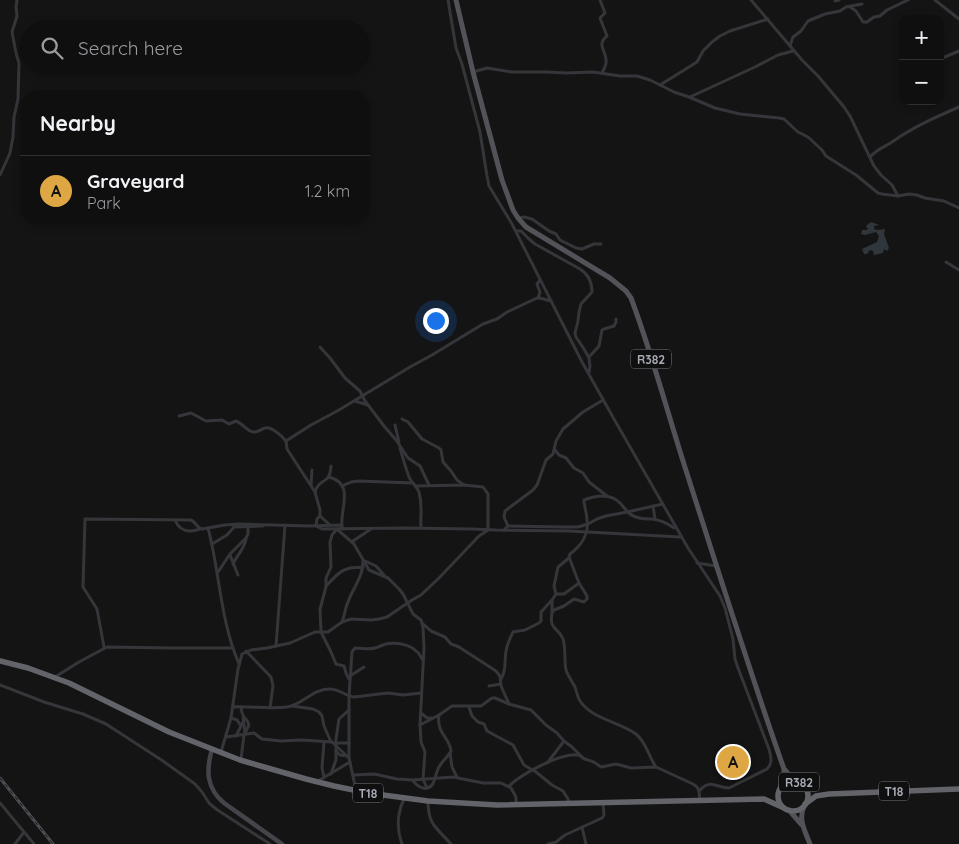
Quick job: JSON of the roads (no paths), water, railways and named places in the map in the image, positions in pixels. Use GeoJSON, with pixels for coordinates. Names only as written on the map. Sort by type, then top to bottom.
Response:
{"type":"FeatureCollection","features":[{"type":"Feature","properties":{"kind":"highway","name":"T18"},"geometry":{"type":"LineString","coordinates":[[0,660],[28,668],[78,687],[169,732],[240,760],[316,782],[405,798],[479,804],[700,802],[759,799],[771,796],[781,786]]}},
{"type":"Feature","properties":{"kind":"highway","name":"R382"},"geometry":{"type":"LineString","coordinates":[[794,781],[802,784],[807,792],[804,805],[794,810],[787,809],[780,804],[778,793],[781,786],[794,781]]}},
{"type":"Feature","properties":{"kind":"highway","name":"T18"},"geometry":{"type":"LineString","coordinates":[[802,784],[818,793],[830,794]]}},
{"type":"Feature","properties":{"kind":"highway","name":"T18"},"geometry":{"type":"LineString","coordinates":[[804,805],[816,796],[830,794],[959,789]]}},
{"type":"Feature","properties":{"kind":"highway","name":"T18"},"geometry":{"type":"LineString","coordinates":[[759,799],[787,809]]}},
{"type":"Feature","properties":{"kind":"main road","name":"R382"},"geometry":{"type":"LineString","coordinates":[[456,0],[502,180],[510,203],[518,218],[532,231],[616,282],[631,298],[665,399],[749,666],[784,768],[790,776],[802,784]]}},
{"type":"Feature","properties":{"kind":"main road"},"geometry":{"type":"LineString","coordinates":[[212,749],[208,772],[216,795],[224,803],[282,844]]}},
{"type":"Feature","properties":{"kind":"main road","name":"R382"},"geometry":{"type":"LineString","coordinates":[[781,786],[784,779],[784,768]]}},
{"type":"Feature","properties":{"kind":"main road","name":"T18"},"geometry":{"type":"LineString","coordinates":[[804,805],[801,818],[802,825],[810,844]]}},
{"type":"Feature","properties":{"kind":"main road","name":"T18"},"geometry":{"type":"LineString","coordinates":[[787,809],[802,825]]}},
{"type":"Feature","properties":{"kind":"street"},"geometry":{"type":"LineString","coordinates":[[0,175],[10,153],[14,117],[19,95],[19,63],[12,32],[17,16],[17,0]]}},
{"type":"Feature","properties":{"kind":"street"},"geometry":{"type":"LineString","coordinates":[[448,0],[456,48],[481,138],[488,182],[516,231],[588,374],[677,531]]}},
{"type":"Feature","properties":{"kind":"street"},"geometry":{"type":"LineString","coordinates":[[600,0],[605,14],[600,18],[607,35],[602,42],[606,61],[602,73]]}},
{"type":"Feature","properties":{"kind":"street"},"geometry":{"type":"LineString","coordinates":[[752,0],[844,107],[877,171],[892,185],[898,196]]}},
{"type":"Feature","properties":{"kind":"street"},"geometry":{"type":"LineString","coordinates":[[850,7],[864,22],[867,22],[908,0]]}},
{"type":"Feature","properties":{"kind":"street"},"geometry":{"type":"LineString","coordinates":[[935,0],[959,18]]}},
{"type":"Feature","properties":{"kind":"street"},"geometry":{"type":"LineString","coordinates":[[790,46],[792,37],[808,21],[825,14],[840,11],[846,7],[862,4]]}},
{"type":"Feature","properties":{"kind":"street"},"geometry":{"type":"LineString","coordinates":[[660,85],[697,62],[703,51],[720,36],[768,19]]}},
{"type":"Feature","properties":{"kind":"street"},"geometry":{"type":"LineString","coordinates":[[689,97],[778,55],[794,50]]}},
{"type":"Feature","properties":{"kind":"street"},"geometry":{"type":"LineString","coordinates":[[944,57],[959,51]]}},
{"type":"Feature","properties":{"kind":"street"},"geometry":{"type":"LineString","coordinates":[[473,72],[490,68],[523,73],[547,72],[566,74],[593,72],[620,76],[637,76],[721,110],[784,119],[798,132],[810,138],[821,148],[826,156],[856,174],[878,193],[898,196],[917,195],[944,201],[959,208]]}},
{"type":"Feature","properties":{"kind":"street"},"geometry":{"type":"LineString","coordinates":[[870,158],[874,152],[904,133],[959,107]]}},
{"type":"Feature","properties":{"kind":"street"},"geometry":{"type":"LineString","coordinates":[[518,218],[532,219],[549,232],[556,234],[560,240],[576,248],[601,244]]}},
{"type":"Feature","properties":{"kind":"street"},"geometry":{"type":"LineString","coordinates":[[516,231],[522,231],[535,244],[580,269],[586,274],[591,283],[592,292],[581,304],[575,332],[589,358],[588,374]]}},
{"type":"Feature","properties":{"kind":"street"},"geometry":{"type":"LineString","coordinates":[[946,262],[959,270]]}},
{"type":"Feature","properties":{"kind":"street"},"geometry":{"type":"LineString","coordinates":[[537,298],[540,292],[537,284],[540,280]]}},
{"type":"Feature","properties":{"kind":"street"},"geometry":{"type":"LineString","coordinates":[[286,440],[482,324],[499,318],[507,312],[537,298],[552,301]]}},
{"type":"Feature","properties":{"kind":"street"},"geometry":{"type":"LineString","coordinates":[[589,358],[599,346],[602,330],[614,326],[616,319]]}},
{"type":"Feature","properties":{"kind":"street"},"geometry":{"type":"LineString","coordinates":[[320,347],[345,378],[358,389],[368,405],[399,444],[410,464],[408,472]]}},
{"type":"Feature","properties":{"kind":"street"},"geometry":{"type":"LineString","coordinates":[[508,526],[504,517],[505,511],[535,488],[546,460],[553,455],[556,441],[563,429],[583,412],[603,400]]}},
{"type":"Feature","properties":{"kind":"street"},"geometry":{"type":"LineString","coordinates":[[354,401],[368,405]]}},
{"type":"Feature","properties":{"kind":"street"},"geometry":{"type":"LineString","coordinates":[[179,416],[191,413],[206,421],[222,420],[229,424],[236,421],[251,432],[268,427],[286,440],[287,449],[315,492],[320,510],[316,526]]}},
{"type":"Feature","properties":{"kind":"street"},"geometry":{"type":"LineString","coordinates":[[402,419],[408,422],[422,439],[439,448],[443,462],[457,480],[464,485]]}},
{"type":"Feature","properties":{"kind":"street"},"geometry":{"type":"LineString","coordinates":[[395,425],[399,444],[408,472],[415,484],[422,509],[421,528]]}},
{"type":"Feature","properties":{"kind":"street"},"geometry":{"type":"LineString","coordinates":[[554,450],[566,458],[574,468],[583,473],[590,483],[607,496],[619,502],[627,512],[640,518],[668,523],[677,531],[723,602],[735,659],[772,761],[767,769],[729,788],[712,784],[699,791]]}},
{"type":"Feature","properties":{"kind":"street"},"geometry":{"type":"LineString","coordinates":[[410,464],[420,466],[430,485]]}},
{"type":"Feature","properties":{"kind":"street"},"geometry":{"type":"LineString","coordinates":[[315,492],[318,485],[329,477],[331,466]]}},
{"type":"Feature","properties":{"kind":"street"},"geometry":{"type":"LineString","coordinates":[[311,485],[312,470]]}},
{"type":"Feature","properties":{"kind":"street"},"geometry":{"type":"LineString","coordinates":[[329,477],[337,480],[345,491],[343,499],[344,510],[341,518],[343,527]]}},
{"type":"Feature","properties":{"kind":"street"},"geometry":{"type":"LineString","coordinates":[[342,486],[359,481],[481,486],[488,494],[488,530]]}},
{"type":"Feature","properties":{"kind":"street"},"geometry":{"type":"LineString","coordinates":[[489,686],[501,682],[504,675],[506,649],[513,632],[525,630],[539,623],[541,621],[541,612],[556,594],[554,586],[558,567],[569,558],[570,554],[584,538],[586,532],[588,524],[584,500],[607,496]]}},
{"type":"Feature","properties":{"kind":"street"},"geometry":{"type":"LineString","coordinates":[[504,530],[508,526],[572,527],[588,524],[606,516],[663,504]]}},
{"type":"Feature","properties":{"kind":"street"},"geometry":{"type":"LineString","coordinates":[[653,506],[655,520]]}},
{"type":"Feature","properties":{"kind":"street"},"geometry":{"type":"LineString","coordinates":[[320,516],[330,527],[332,535]]}},
{"type":"Feature","properties":{"kind":"street"},"geometry":{"type":"LineString","coordinates":[[104,647],[97,609],[83,587],[86,518],[188,520],[194,521],[200,529]]}},
{"type":"Feature","properties":{"kind":"street"},"geometry":{"type":"LineString","coordinates":[[175,520],[179,527],[187,532],[230,524],[316,526],[320,529],[343,527],[371,529],[531,530],[681,536]]}},
{"type":"Feature","properties":{"kind":"street"},"geometry":{"type":"LineString","coordinates":[[212,544],[227,535],[234,527],[273,525]]}},
{"type":"Feature","properties":{"kind":"street"},"geometry":{"type":"LineString","coordinates":[[276,646],[285,525]]}},
{"type":"Feature","properties":{"kind":"street"},"geometry":{"type":"LineString","coordinates":[[233,564],[245,545],[248,526]]}},
{"type":"Feature","properties":{"kind":"street"},"geometry":{"type":"LineString","coordinates":[[330,527],[337,529],[352,542],[364,561],[364,567],[347,604],[342,622]]}},
{"type":"Feature","properties":{"kind":"street"},"geometry":{"type":"LineString","coordinates":[[343,527],[337,529],[332,535],[329,545],[331,567],[326,578],[326,587],[320,609],[320,632],[336,664],[344,666],[350,678]]}},
{"type":"Feature","properties":{"kind":"street"},"geometry":{"type":"LineString","coordinates":[[208,528],[218,572],[224,619],[239,664]]}},
{"type":"Feature","properties":{"kind":"street"},"geometry":{"type":"LineString","coordinates":[[352,542],[371,529]]}},
{"type":"Feature","properties":{"kind":"street"},"geometry":{"type":"LineString","coordinates":[[221,753],[231,718],[242,654],[246,651],[299,640],[312,633],[328,632],[342,622],[355,618],[367,620],[387,617],[421,595],[479,536],[488,530]]}},
{"type":"Feature","properties":{"kind":"street"},"geometry":{"type":"LineString","coordinates":[[218,572],[230,554],[246,538]]}},
{"type":"Feature","properties":{"kind":"street"},"geometry":{"type":"LineString","coordinates":[[230,554],[238,575]]}},
{"type":"Feature","properties":{"kind":"street"},"geometry":{"type":"LineString","coordinates":[[362,557],[364,567]]}},
{"type":"Feature","properties":{"kind":"street"},"geometry":{"type":"LineString","coordinates":[[552,613],[572,600],[586,601],[587,596],[579,583],[569,558]]}},
{"type":"Feature","properties":{"kind":"street"},"geometry":{"type":"LineString","coordinates":[[364,561],[376,566],[399,588],[413,614],[431,631],[447,639],[451,644],[459,647],[496,671],[500,676],[509,704]]}},
{"type":"Feature","properties":{"kind":"street"},"geometry":{"type":"LineString","coordinates":[[697,563],[717,567]]}},
{"type":"Feature","properties":{"kind":"street"},"geometry":{"type":"LineString","coordinates":[[326,587],[343,570],[349,568],[364,567],[385,576]]}},
{"type":"Feature","properties":{"kind":"street"},"geometry":{"type":"LineString","coordinates":[[556,594],[564,594],[579,583]]}},
{"type":"Feature","properties":{"kind":"street"},"geometry":{"type":"LineString","coordinates":[[552,600],[551,623],[563,640],[566,670],[580,702],[583,706],[600,716],[631,730],[648,748],[656,766],[697,787],[700,802]]}},
{"type":"Feature","properties":{"kind":"street"},"geometry":{"type":"LineString","coordinates":[[422,623],[423,660],[420,738],[425,752],[423,779],[427,788]]}},
{"type":"Feature","properties":{"kind":"street"},"geometry":{"type":"LineString","coordinates":[[348,757],[350,678],[352,652],[355,648],[372,649],[386,644],[402,644],[416,651],[423,660]]}},
{"type":"Feature","properties":{"kind":"street"},"geometry":{"type":"LineString","coordinates":[[55,678],[104,647],[233,648]]}},
{"type":"Feature","properties":{"kind":"street"},"geometry":{"type":"LineString","coordinates":[[246,651],[271,677],[273,690],[270,708]]}},
{"type":"Feature","properties":{"kind":"street"},"geometry":{"type":"LineString","coordinates":[[350,678],[364,667]]}},
{"type":"Feature","properties":{"kind":"street"},"geometry":{"type":"LineString","coordinates":[[0,685],[106,724],[186,777],[199,788],[212,806],[270,844]]}},
{"type":"Feature","properties":{"kind":"street"},"geometry":{"type":"LineString","coordinates":[[291,706],[324,689],[338,690],[349,696],[358,697],[388,693],[403,695],[421,693]]}},
{"type":"Feature","properties":{"kind":"street"},"geometry":{"type":"LineString","coordinates":[[420,725],[452,706],[481,706],[495,698],[531,710],[584,759]]}},
{"type":"Feature","properties":{"kind":"street"},"geometry":{"type":"LineString","coordinates":[[300,702],[319,712],[322,716],[328,736],[348,757],[356,790]]}},
{"type":"Feature","properties":{"kind":"street"},"geometry":{"type":"LineString","coordinates":[[232,707],[270,708],[291,706],[313,709]]}},
{"type":"Feature","properties":{"kind":"street"},"geometry":{"type":"LineString","coordinates":[[469,706],[472,716],[478,722],[484,724],[487,731],[513,745],[522,762],[528,768],[563,791],[568,799],[568,804]]}},
{"type":"Feature","properties":{"kind":"street"},"geometry":{"type":"LineString","coordinates":[[240,760],[244,734],[241,707]]}},
{"type":"Feature","properties":{"kind":"street"},"geometry":{"type":"LineString","coordinates":[[331,774],[335,764],[336,750],[334,743],[339,719],[349,710]]}},
{"type":"Feature","properties":{"kind":"street"},"geometry":{"type":"LineString","coordinates":[[421,714],[427,718],[438,720]]}},
{"type":"Feature","properties":{"kind":"street"},"geometry":{"type":"LineString","coordinates":[[413,780],[418,786],[427,788],[433,784],[438,768],[452,748],[442,734],[438,720],[439,715]]}},
{"type":"Feature","properties":{"kind":"street"},"geometry":{"type":"LineString","coordinates":[[242,717],[250,725],[244,734]]}},
{"type":"Feature","properties":{"kind":"street"},"geometry":{"type":"LineString","coordinates":[[231,718],[236,720],[241,727]]}},
{"type":"Feature","properties":{"kind":"street"},"geometry":{"type":"LineString","coordinates":[[236,736],[244,722]]}},
{"type":"Feature","properties":{"kind":"street"},"geometry":{"type":"LineString","coordinates":[[226,737],[254,733],[262,739],[281,741],[302,740],[349,743]]}},
{"type":"Feature","properties":{"kind":"street"},"geometry":{"type":"LineString","coordinates":[[548,762],[564,740]]}},
{"type":"Feature","properties":{"kind":"street"},"geometry":{"type":"LineString","coordinates":[[324,742],[322,768],[324,777]]}},
{"type":"Feature","properties":{"kind":"street"},"geometry":{"type":"LineString","coordinates":[[336,750],[340,755],[348,757]]}},
{"type":"Feature","properties":{"kind":"street"},"geometry":{"type":"LineString","coordinates":[[450,753],[452,767],[457,777]]}},
{"type":"Feature","properties":{"kind":"street"},"geometry":{"type":"LineString","coordinates":[[508,786],[548,762],[571,755],[590,760],[601,767],[616,764],[631,768],[656,766]]}},
{"type":"Feature","properties":{"kind":"street"},"geometry":{"type":"LineString","coordinates":[[316,782],[350,762]]}},
{"type":"Feature","properties":{"kind":"street"},"geometry":{"type":"LineString","coordinates":[[352,775],[374,774],[413,780],[457,777],[478,782],[500,783],[508,786],[514,792],[516,804]]}},
{"type":"Feature","properties":{"kind":"street"},"geometry":{"type":"LineString","coordinates":[[402,844],[398,826],[400,807],[405,798]]}},
{"type":"Feature","properties":{"kind":"street"},"geometry":{"type":"LineString","coordinates":[[428,800],[430,820],[450,844]]}},
{"type":"Feature","properties":{"kind":"street"},"geometry":{"type":"LineString","coordinates":[[0,803],[34,844]]}},
{"type":"Feature","properties":{"kind":"street"},"geometry":{"type":"LineString","coordinates":[[548,844],[556,842],[582,826],[602,818],[604,814],[603,803]]}},
{"type":"Feature","properties":{"kind":"street"},"geometry":{"type":"LineString","coordinates":[[582,826],[586,844]]}},
{"type":"Feature","properties":{"kind":"street"},"geometry":{"type":"LineString","coordinates":[[15,844],[24,832]]}},
{"type":"Feature","properties":{"kind":"railway"},"geometry":{"type":"LineString","coordinates":[[0,778],[53,844]]}},
{"type":"Feature","properties":{"kind":"place","name":"Graveyard"},"geometry":{"type":"Point","coordinates":[733,762]}}]}
